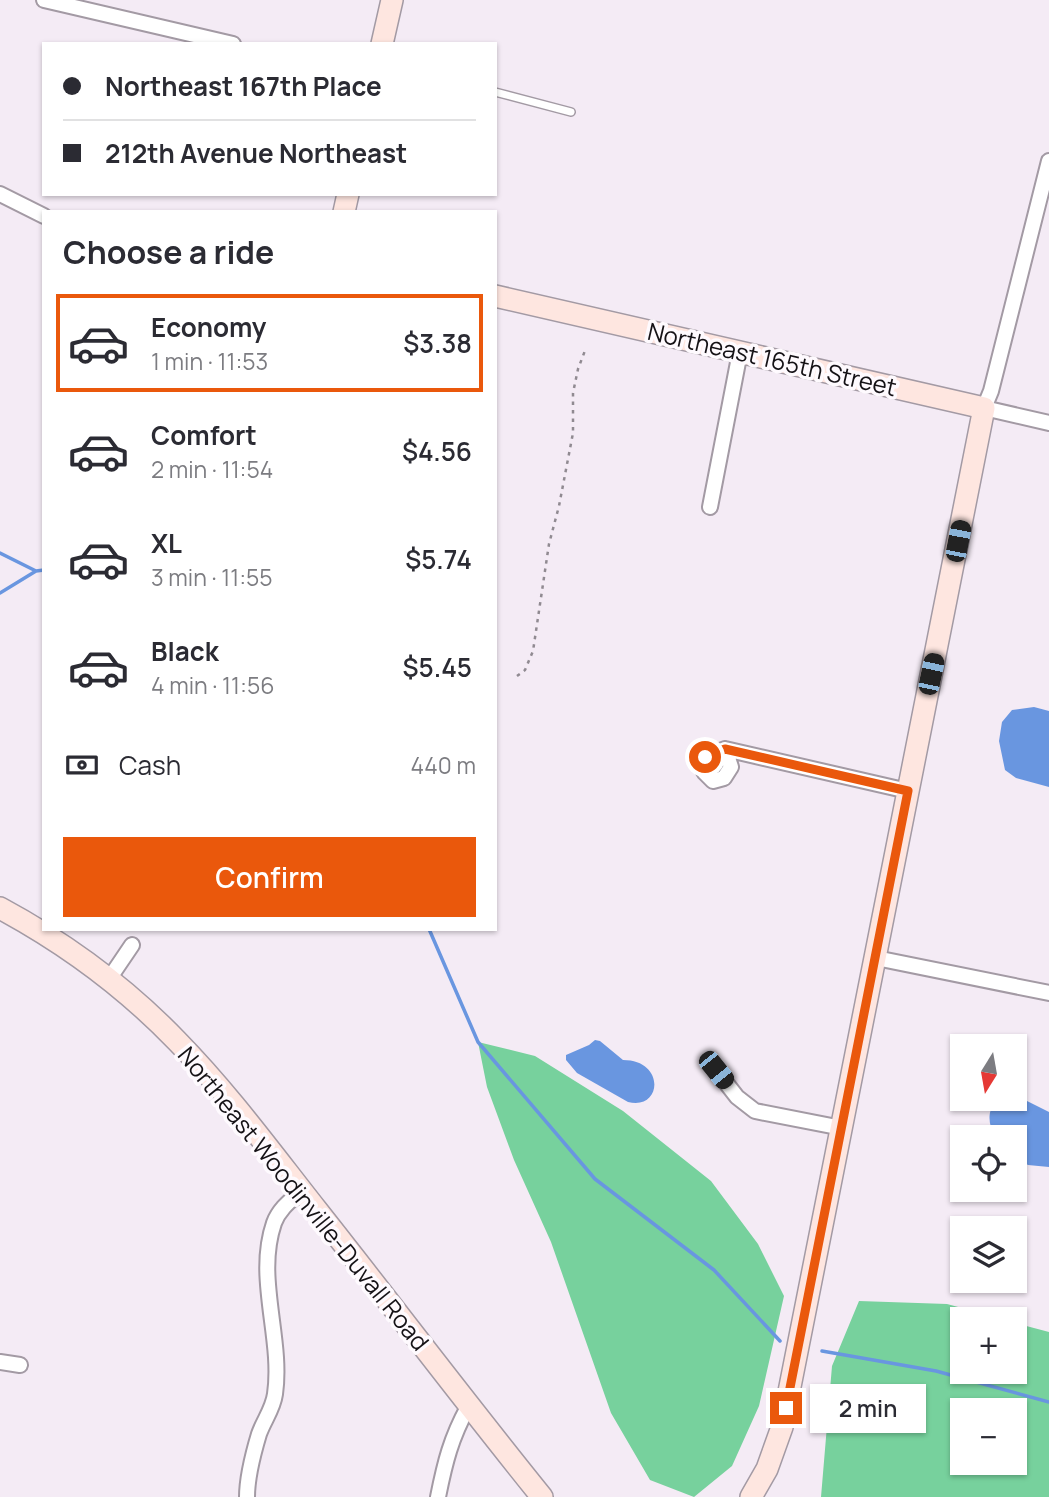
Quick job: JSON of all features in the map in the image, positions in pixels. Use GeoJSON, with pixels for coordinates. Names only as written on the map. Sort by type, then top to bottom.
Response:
{"type":"FeatureCollection","features":[{"type":"Feature","properties":{"kind":"street"},"geometry":{"type":"LineString","coordinates":[[44,0],[224,42]]}},
{"type":"Feature","properties":{"kind":"street"},"geometry":{"type":"LineString","coordinates":[[382,42],[392,0]]}},
{"type":"Feature","properties":{"kind":"street"},"geometry":{"type":"LineString","coordinates":[[751,1497],[767,1469],[782,1427],[984,408],[991,391],[1049,161]]}},
{"type":"Feature","properties":{"kind":"street"},"geometry":{"type":"LineString","coordinates":[[0,194],[42,215]]}},
{"type":"Feature","properties":{"kind":"street","name":"Northeast 165th Street"},"geometry":{"type":"LineString","coordinates":[[497,296],[1049,423]]}},
{"type":"Feature","properties":{"kind":"street"},"geometry":{"type":"LineString","coordinates":[[710,507],[740,352]]}},
{"type":"Feature","properties":{"kind":"street"},"geometry":{"type":"LineString","coordinates":[[725,749],[908,791]]}},
{"type":"Feature","properties":{"kind":"street","name":"Northeast Woodinville-Duvall Road"},"geometry":{"type":"LineString","coordinates":[[0,908],[44,933],[108,979],[148,1013],[196,1061],[542,1497]]}},
{"type":"Feature","properties":{"kind":"street"},"geometry":{"type":"LineString","coordinates":[[108,979],[132,945]]}},
{"type":"Feature","properties":{"kind":"street"},"geometry":{"type":"LineString","coordinates":[[876,958],[1049,993]]}},
{"type":"Feature","properties":{"kind":"street"},"geometry":{"type":"LineString","coordinates":[[716,1070],[737,1097],[755,1111],[842,1128]]}},
{"type":"Feature","properties":{"kind":"street"},"geometry":{"type":"LineString","coordinates":[[247,1497],[250,1471],[260,1433],[275,1392],[268,1268],[270,1245],[274,1223],[283,1208],[301,1191]]}},
{"type":"Feature","properties":{"kind":"street"},"geometry":{"type":"LineString","coordinates":[[0,1362],[20,1365]]}},
{"type":"Feature","properties":{"kind":"street"},"geometry":{"type":"LineString","coordinates":[[438,1497],[453,1433],[468,1407]]}},
{"type":"Feature","properties":{"kind":"lane"},"geometry":{"type":"LineString","coordinates":[[497,93],[571,112]]}},
{"type":"Feature","properties":{"kind":"path"},"geometry":{"type":"LineString","coordinates":[[517,676],[525,670],[533,651],[549,544],[573,433],[573,393],[586,348]]}},
{"type":"Feature","properties":{"kind":"green space"},"geometry":{"type":"Polygon","coordinates":[[[478,1042],[535,1056],[623,1111],[711,1181],[758,1244],[784,1296],[759,1406],[732,1466],[694,1497],[650,1480],[611,1413],[551,1242],[514,1160],[487,1087],[478,1042]]]}},
{"type":"Feature","properties":{"kind":"green space"},"geometry":{"type":"Polygon","coordinates":[[[859,1301],[947,1304],[958,1307],[950,1307],[950,1384],[1027,1384],[1027,1326],[1049,1332],[1049,1497],[821,1497],[832,1366],[859,1301]]]}},
{"type":"Feature","properties":{"kind":"water"},"geometry":{"type":"Polygon","coordinates":[[[1034,707],[1049,711],[1049,787],[1016,778],[1005,770],[999,741],[1002,722],[1012,710],[1034,707]]]}},
{"type":"Feature","properties":{"kind":"water"},"geometry":{"type":"Polygon","coordinates":[[[595,1040],[623,1060],[637,1062],[647,1068],[654,1084],[653,1093],[648,1099],[639,1103],[628,1102],[577,1073],[566,1060],[566,1055],[595,1040]]]}},
{"type":"Feature","properties":{"kind":"water"},"geometry":{"type":"Polygon","coordinates":[[[1027,1101],[1049,1112],[1049,1167],[1027,1164],[1027,1125],[991,1125],[991,1111],[1027,1111],[1027,1101]]]}},
{"type":"Feature","properties":{"kind":"waterway"},"geometry":{"type":"LineString","coordinates":[[0,553],[36,571],[42,570]]}},
{"type":"Feature","properties":{"kind":"waterway"},"geometry":{"type":"LineString","coordinates":[[0,593],[36,571]]}},
{"type":"Feature","properties":{"kind":"waterway"},"geometry":{"type":"LineString","coordinates":[[430,931],[478,1042],[595,1179],[714,1270],[780,1341]]}},
{"type":"Feature","properties":{"kind":"waterway"},"geometry":{"type":"LineString","coordinates":[[822,1351],[936,1371],[1049,1402]]}},
{"type":"Feature","properties":{"kind":"route"},"geometry":{"type":"LineString","coordinates":[[705,757],[725,749],[908,791],[786,1408]]}}]}
